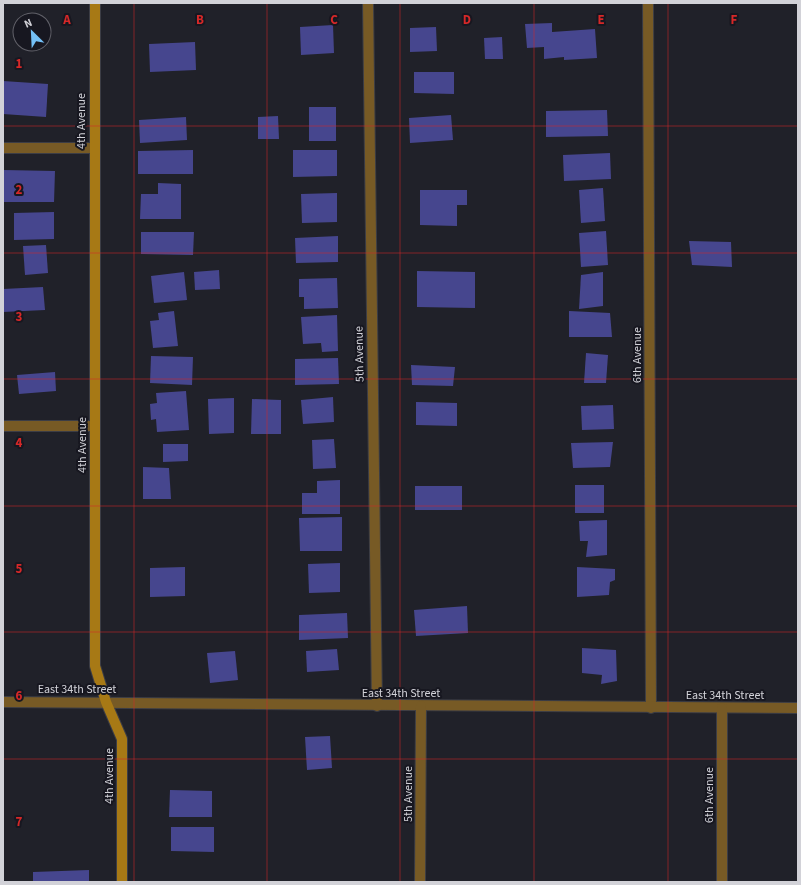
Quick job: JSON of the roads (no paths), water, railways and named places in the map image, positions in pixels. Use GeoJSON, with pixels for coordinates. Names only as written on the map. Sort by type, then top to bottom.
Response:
{"type":"FeatureCollection","features":[{"type":"Feature","properties":{"kind":"main road","name":"4th Avenue"},"geometry":{"type":"LineString","coordinates":[[95,3],[95,666],[106,702],[122,739],[122,882]]}},
{"type":"Feature","properties":{"kind":"street","name":"5th Avenue"},"geometry":{"type":"LineString","coordinates":[[368,3],[377,706]]}},
{"type":"Feature","properties":{"kind":"street","name":"6th Avenue"},"geometry":{"type":"LineString","coordinates":[[648,3],[651,708]]}},
{"type":"Feature","properties":{"kind":"street"},"geometry":{"type":"LineString","coordinates":[[3,148],[94,148]]}},
{"type":"Feature","properties":{"kind":"street"},"geometry":{"type":"LineString","coordinates":[[3,426],[94,426]]}},
{"type":"Feature","properties":{"kind":"street","name":"East 34th Street"},"geometry":{"type":"LineString","coordinates":[[3,702],[798,708]]}},
{"type":"Feature","properties":{"kind":"street","name":"5th Avenue"},"geometry":{"type":"LineString","coordinates":[[420,882],[421,706]]}},
{"type":"Feature","properties":{"kind":"street","name":"6th Avenue"},"geometry":{"type":"LineString","coordinates":[[722,708],[722,882]]}}]}
